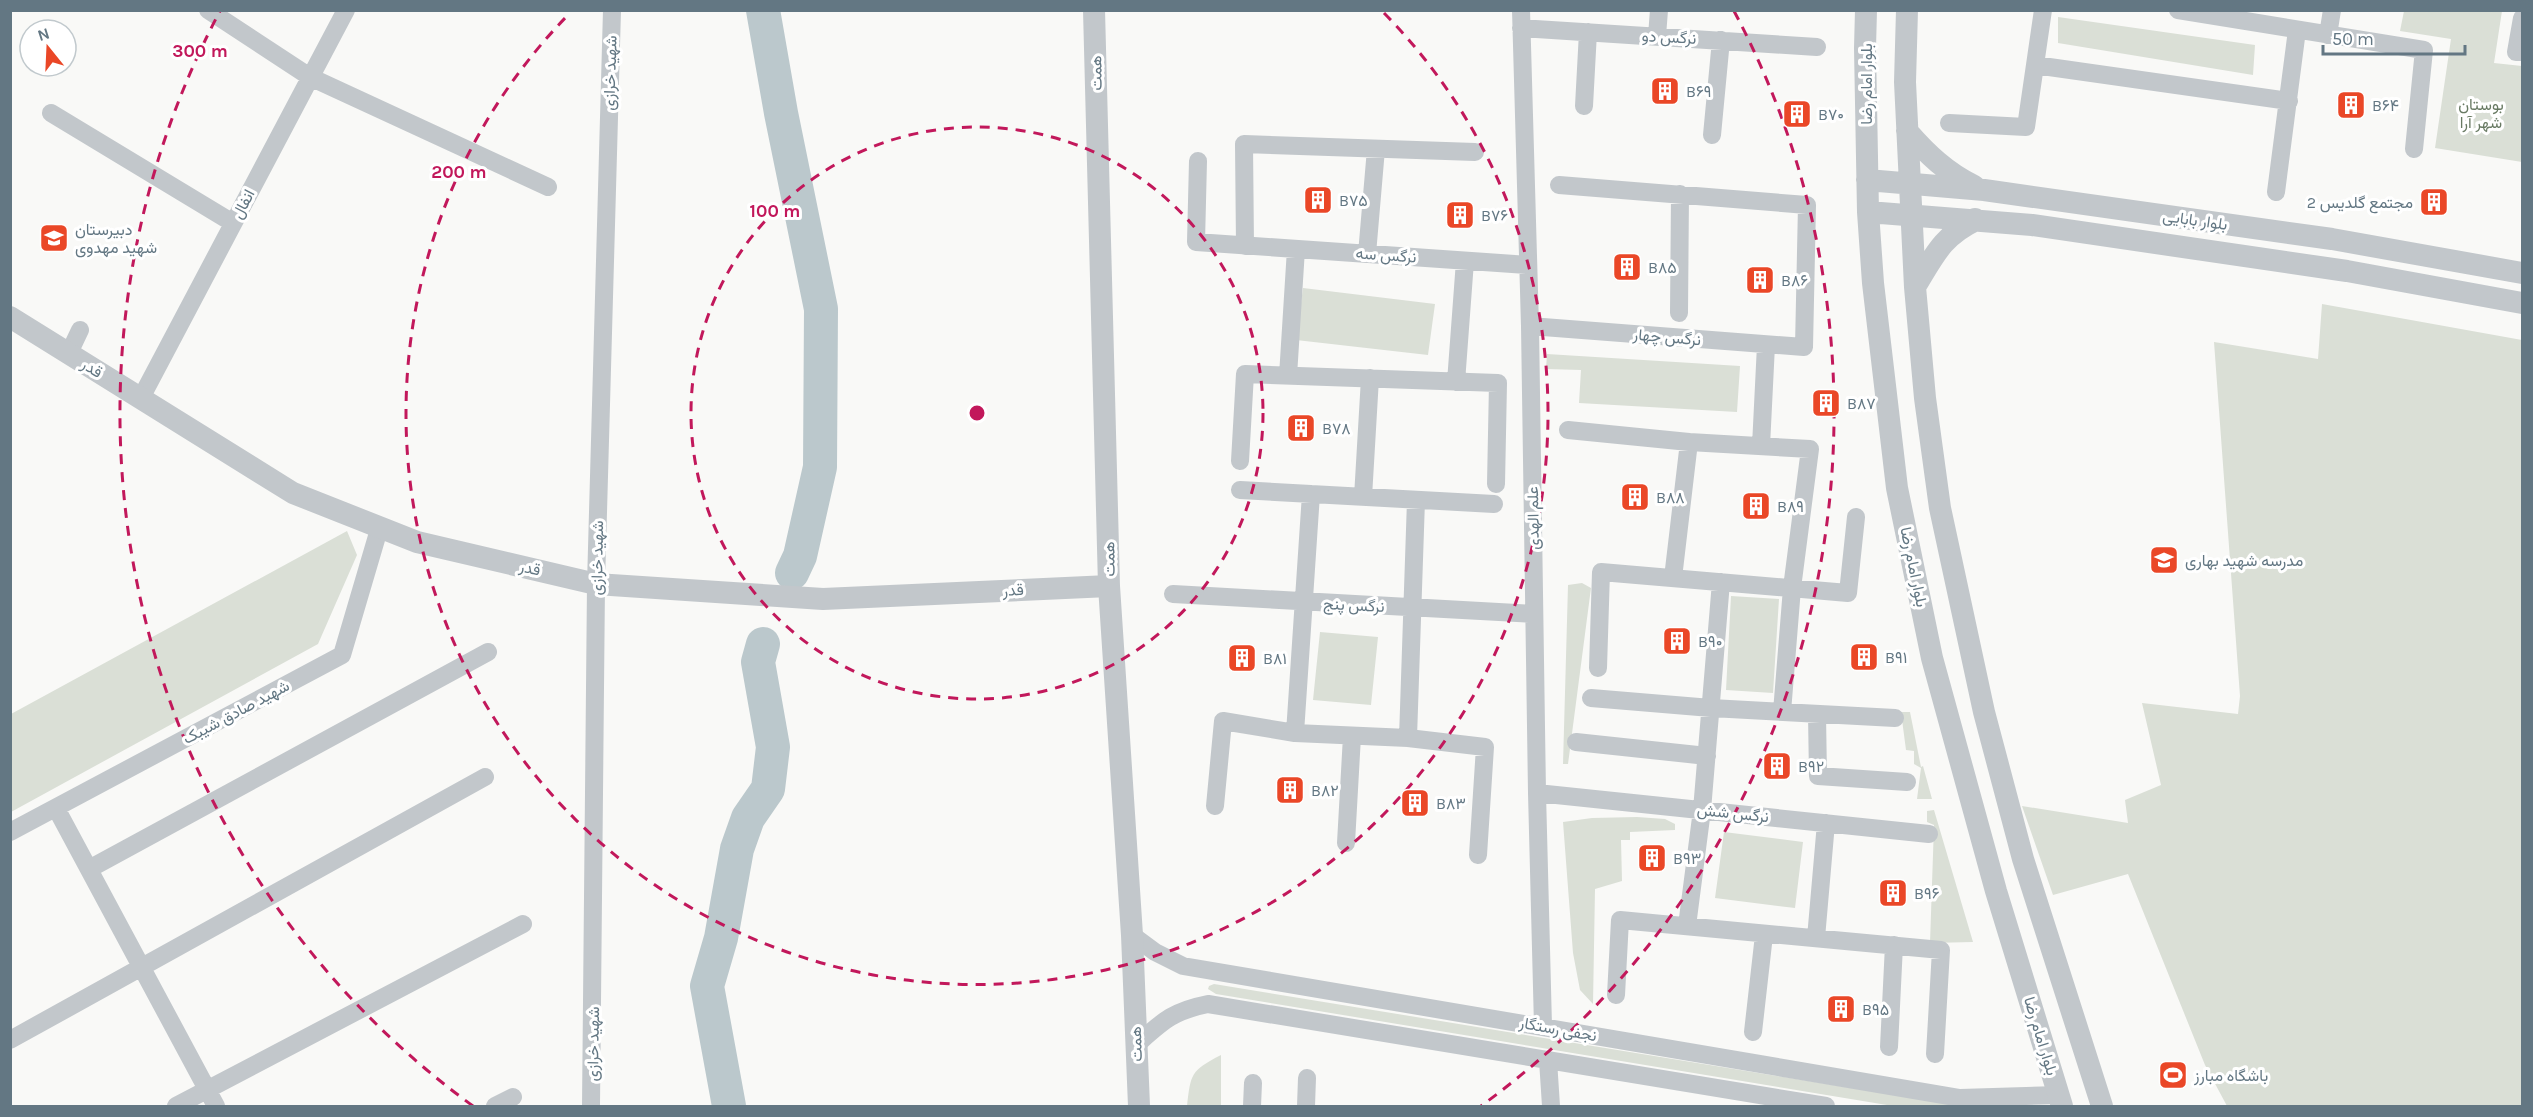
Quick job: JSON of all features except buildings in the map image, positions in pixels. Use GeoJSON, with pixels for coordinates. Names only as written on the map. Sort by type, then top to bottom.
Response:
{"type":"FeatureCollection","features":[{"type":"Feature","properties":{"kind":"street"},"geometry":{"type":"LineString","coordinates":[[208,10],[310,77],[548,187]]}},
{"type":"Feature","properties":{"kind":"street","name":"انفال"},"geometry":{"type":"LineString","coordinates":[[141,398],[345,10]]}},
{"type":"Feature","properties":{"kind":"street","name":"شهید خرازی"},"geometry":{"type":"LineString","coordinates":[[591,1107],[596,584],[612,10]]}},
{"type":"Feature","properties":{"kind":"street","name":"همت"},"geometry":{"type":"LineString","coordinates":[[1094,10],[1109,586],[1132,935],[1139,1107]]}},
{"type":"Feature","properties":{"kind":"street"},"geometry":{"type":"LineString","coordinates":[[1657,36],[1659,10]]}},
{"type":"Feature","properties":{"kind":"street","name":"بلوار امام رضا"},"geometry":{"type":"LineString","coordinates":[[1866,10],[1868,212],[1873,283],[1897,488],[1932,658],[1996,891],[2061,1101]]}},
{"type":"Feature","properties":{"kind":"street"},"geometry":{"type":"LineString","coordinates":[[1907,10],[1905,82],[1915,287],[1925,398],[1940,508],[1984,712],[2023,859],[2102,1107]]}},
{"type":"Feature","properties":{"kind":"street"},"geometry":{"type":"LineString","coordinates":[[1949,123],[2026,127],[2043,10]]}},
{"type":"Feature","properties":{"kind":"street"},"geometry":{"type":"LineString","coordinates":[[2178,10],[2424,50],[2414,149]]}},
{"type":"Feature","properties":{"kind":"street"},"geometry":{"type":"LineString","coordinates":[[2328,35],[2332,10]]}},
{"type":"Feature","properties":{"kind":"street"},"geometry":{"type":"LineString","coordinates":[[2523,18],[2516,52],[2523,52]]}},
{"type":"Feature","properties":{"kind":"street","name":"نرگس دو"},"geometry":{"type":"LineString","coordinates":[[1521,19],[1588,32],[1816,47]]}},
{"type":"Feature","properties":{"kind":"street","name":"علم الهدی"},"geometry":{"type":"LineString","coordinates":[[1521,19],[1530,326],[1543,1026]]}},
{"type":"Feature","properties":{"kind":"street"},"geometry":{"type":"LineString","coordinates":[[2276,192],[2297,30]]}},
{"type":"Feature","properties":{"kind":"street"},"geometry":{"type":"LineString","coordinates":[[1584,106],[1588,32]]}},
{"type":"Feature","properties":{"kind":"street"},"geometry":{"type":"LineString","coordinates":[[1712,135],[1721,40]]}},
{"type":"Feature","properties":{"kind":"street"},"geometry":{"type":"LineString","coordinates":[[2035,65],[2289,101]]}},
{"type":"Feature","properties":{"kind":"street"},"geometry":{"type":"LineString","coordinates":[[51,113],[233,223]]}},
{"type":"Feature","properties":{"kind":"street"},"geometry":{"type":"LineString","coordinates":[[1907,131],[1929,156],[1957,177],[1984,190]]}},
{"type":"Feature","properties":{"kind":"street"},"geometry":{"type":"LineString","coordinates":[[1245,246],[1244,144],[1475,152]]}},
{"type":"Feature","properties":{"kind":"street"},"geometry":{"type":"LineString","coordinates":[[1367,254],[1376,148]]}},
{"type":"Feature","properties":{"kind":"street","name":"نرگس سه"},"geometry":{"type":"LineString","coordinates":[[1197,161],[1196,242],[1528,265]]}},
{"type":"Feature","properties":{"kind":"street","name":"بلوار بابایی"},"geometry":{"type":"LineString","coordinates":[[1867,180],[1984,190],[2332,239],[2523,273]]}},
{"type":"Feature","properties":{"kind":"street"},"geometry":{"type":"LineString","coordinates":[[1559,185],[1680,194],[1679,313]]}},
{"type":"Feature","properties":{"kind":"street"},"geometry":{"type":"LineString","coordinates":[[1915,287],[1939,248],[1956,230],[1976,220],[1967,208],[1967,201],[1984,190]]}},
{"type":"Feature","properties":{"kind":"street","name":"نرگس چهار"},"geometry":{"type":"LineString","coordinates":[[1530,326],[1804,347],[1807,205],[1680,194]]}},
{"type":"Feature","properties":{"kind":"street","name":"بلوار بابایی"},"geometry":{"type":"LineString","coordinates":[[1868,212],[2032,225],[2347,271],[2523,303]]}},
{"type":"Feature","properties":{"kind":"street"},"geometry":{"type":"LineString","coordinates":[[1288,376],[1296,249]]}},
{"type":"Feature","properties":{"kind":"street"},"geometry":{"type":"LineString","coordinates":[[1456,382],[1465,261]]}},
{"type":"Feature","properties":{"kind":"street","name":"قدر"},"geometry":{"type":"LineString","coordinates":[[10,317],[293,493],[417,542],[596,584],[823,599],[1109,586]]}},
{"type":"Feature","properties":{"kind":"street"},"geometry":{"type":"LineString","coordinates":[[76,357],[71,349],[80,330]]}},
{"type":"Feature","properties":{"kind":"street"},"geometry":{"type":"LineString","coordinates":[[1761,446],[1767,345]]}},
{"type":"Feature","properties":{"kind":"street"},"geometry":{"type":"LineString","coordinates":[[1240,460],[1245,374],[1498,383],[1496,484]]}},
{"type":"Feature","properties":{"kind":"street"},"geometry":{"type":"LineString","coordinates":[[1363,497],[1370,378]]}},
{"type":"Feature","properties":{"kind":"street"},"geometry":{"type":"LineString","coordinates":[[1568,430],[1689,442],[1810,449],[1792,588],[1782,712]]}},
{"type":"Feature","properties":{"kind":"street"},"geometry":{"type":"LineString","coordinates":[[1673,578],[1689,442]]}},
{"type":"Feature","properties":{"kind":"street"},"geometry":{"type":"LineString","coordinates":[[1240,490],[1494,504]]}},
{"type":"Feature","properties":{"kind":"street"},"geometry":{"type":"LineString","coordinates":[[1295,733],[1311,494]]}},
{"type":"Feature","properties":{"kind":"street"},"geometry":{"type":"LineString","coordinates":[[1408,738],[1416,500]]}},
{"type":"Feature","properties":{"kind":"street"},"geometry":{"type":"LineString","coordinates":[[1598,668],[1601,572],[1848,593],[1856,517]]}},
{"type":"Feature","properties":{"kind":"street","name":"شهید صادق شیبک"},"geometry":{"type":"LineString","coordinates":[[10,832],[342,655],[380,526]]}},
{"type":"Feature","properties":{"kind":"street"},"geometry":{"type":"LineString","coordinates":[[1687,926],[1702,810],[1721,582]]}},
{"type":"Feature","properties":{"kind":"street","name":"نرگس پنج"},"geometry":{"type":"LineString","coordinates":[[1173,594],[1534,614]]}},
{"type":"Feature","properties":{"kind":"street"},"geometry":{"type":"LineString","coordinates":[[89,869],[488,652]]}},
{"type":"Feature","properties":{"kind":"street"},"geometry":{"type":"LineString","coordinates":[[1591,698],[1711,708],[1895,718]]}},
{"type":"Feature","properties":{"kind":"street"},"geometry":{"type":"LineString","coordinates":[[1817,714],[1818,776],[1907,782]]}},
{"type":"Feature","properties":{"kind":"street"},"geometry":{"type":"LineString","coordinates":[[1215,806],[1223,721],[1295,733],[1408,738],[1485,747],[1478,855]]}},
{"type":"Feature","properties":{"kind":"street"},"geometry":{"type":"LineString","coordinates":[[1346,843],[1352,736]]}},
{"type":"Feature","properties":{"kind":"street"},"geometry":{"type":"LineString","coordinates":[[1576,742],[1707,756]]}},
{"type":"Feature","properties":{"kind":"street"},"geometry":{"type":"LineString","coordinates":[[10,1040],[484,777]]}},
{"type":"Feature","properties":{"kind":"street","name":"نرگس شش"},"geometry":{"type":"LineString","coordinates":[[1537,794],[1929,834]]}},
{"type":"Feature","properties":{"kind":"street"},"geometry":{"type":"LineString","coordinates":[[57,808],[216,1107]]}},
{"type":"Feature","properties":{"kind":"street"},"geometry":{"type":"LineString","coordinates":[[1816,938],[1826,823]]}},
{"type":"Feature","properties":{"kind":"street"},"geometry":{"type":"LineString","coordinates":[[1616,995],[1620,920],[1941,950],[1935,1054]]}},
{"type":"Feature","properties":{"kind":"street"},"geometry":{"type":"LineString","coordinates":[[176,1107],[523,924]]}},
{"type":"Feature","properties":{"kind":"street","name":"نجفی رستگار"},"geometry":{"type":"LineString","coordinates":[[1132,935],[1155,952],[1183,966],[1960,1098],[1992,1097],[2061,1101]]}},
{"type":"Feature","properties":{"kind":"street"},"geometry":{"type":"LineString","coordinates":[[1753,1032],[1764,935]]}},
{"type":"Feature","properties":{"kind":"street"},"geometry":{"type":"LineString","coordinates":[[1888,1047],[1894,945]]}},
{"type":"Feature","properties":{"kind":"street","name":"نجفی رستگار"},"geometry":{"type":"LineString","coordinates":[[1136,1046],[1166,1018],[1185,1008],[1208,1004],[1826,1107]]}},
{"type":"Feature","properties":{"kind":"street"},"geometry":{"type":"LineString","coordinates":[[1548,1060],[1551,1107]]}},
{"type":"Feature","properties":{"kind":"street"},"geometry":{"type":"LineString","coordinates":[[1306,1107],[1307,1078]]}},
{"type":"Feature","properties":{"kind":"street"},"geometry":{"type":"LineString","coordinates":[[1251,1107],[1253,1083]]}},
{"type":"Feature","properties":{"kind":"street"},"geometry":{"type":"LineString","coordinates":[[495,1107],[513,1097]]}},
{"type":"Feature","properties":{"kind":"green space","name":"بوستان شهر آرا"},"geometry":{"type":"Polygon","coordinates":[[[2404,11],[2502,11],[2494,63],[2522,66],[2522,162],[2435,148],[2451,39],[2400,31],[2404,11]]]}},
{"type":"Feature","properties":{"kind":"green space"},"geometry":{"type":"Polygon","coordinates":[[[2058,17],[2255,45],[2253,75],[2058,43],[2058,17]]]}},
{"type":"Feature","properties":{"kind":"green space"},"geometry":{"type":"Polygon","coordinates":[[[1303,288],[1435,304],[1428,355],[1296,340],[1303,288]]]}},
{"type":"Feature","properties":{"kind":"green space"},"geometry":{"type":"Polygon","coordinates":[[[2322,304],[2522,340],[2522,1106],[2227,1106],[2205,1065],[2128,874],[2053,895],[2022,806],[2128,823],[2125,800],[2161,785],[2142,703],[2238,714],[2240,696],[2214,342],[2318,359],[2322,304]]]}},
{"type":"Feature","properties":{"kind":"green space"},"geometry":{"type":"Polygon","coordinates":[[[1547,354],[1740,366],[1737,412],[1579,403],[1581,370],[1546,369],[1547,354]]]}},
{"type":"Feature","properties":{"kind":"green space"},"geometry":{"type":"Polygon","coordinates":[[[347,531],[357,555],[318,644],[11,812],[11,714],[347,531]]]}},
{"type":"Feature","properties":{"kind":"green space"},"geometry":{"type":"Polygon","coordinates":[[[1582,583],[1591,588],[1568,764],[1563,764],[1568,585],[1582,583]]]}},
{"type":"Feature","properties":{"kind":"green space"},"geometry":{"type":"Polygon","coordinates":[[[1731,596],[1779,599],[1773,693],[1726,690],[1731,596]]]}},
{"type":"Feature","properties":{"kind":"green space"},"geometry":{"type":"Polygon","coordinates":[[[1320,632],[1378,637],[1371,705],[1313,700],[1320,632]]]}},
{"type":"Feature","properties":{"kind":"green space"},"geometry":{"type":"Polygon","coordinates":[[[1901,712],[1910,712],[1921,767],[1923,766],[1932,799],[1917,799],[1921,768],[1914,764],[1914,751],[1906,750],[1901,712]]]}},
{"type":"Feature","properties":{"kind":"green space"},"geometry":{"type":"Polygon","coordinates":[[[1934,810],[1973,942],[1930,943],[1934,825],[1927,822],[1927,811],[1934,810]]]}},
{"type":"Feature","properties":{"kind":"green space"},"geometry":{"type":"Polygon","coordinates":[[[1592,818],[1665,819],[1675,824],[1675,830],[1630,832],[1630,840],[1621,840],[1622,881],[1595,889],[1593,1004],[1580,990],[1573,953],[1563,822],[1592,818]]]}},
{"type":"Feature","properties":{"kind":"green space"},"geometry":{"type":"Polygon","coordinates":[[[1724,832],[1803,842],[1795,908],[1715,898],[1724,832]]]}},
{"type":"Feature","properties":{"kind":"green space"},"geometry":{"type":"Polygon","coordinates":[[[1214,984],[1961,1106],[1893,1106],[1216,994],[1208,989],[1214,984]]]}},
{"type":"Feature","properties":{"kind":"green space"},"geometry":{"type":"Polygon","coordinates":[[[1221,1055],[1221,1106],[1187,1106],[1194,1074],[1203,1065],[1221,1055]]]}},
{"type":"Feature","properties":{"kind":"waterway"},"geometry":{"type":"LineString","coordinates":[[763,10],[781,113],[821,309],[820,467],[800,556],[792,573]]}},
{"type":"Feature","properties":{"kind":"waterway"},"geometry":{"type":"LineString","coordinates":[[729,1106],[707,986],[721,938],[737,849],[748,818],[768,789],[773,747],[758,662],[763,644]]}},
{"type":"Feature","properties":{"kind":"place","name":"B۶۹"},"geometry":{"type":"Point","coordinates":[1665,91]}},
{"type":"Feature","properties":{"kind":"place","name":"B۶۴"},"geometry":{"type":"Point","coordinates":[2351,105]}},
{"type":"Feature","properties":{"kind":"place","name":"B۷۰"},"geometry":{"type":"Point","coordinates":[1797,114]}},
{"type":"Feature","properties":{"kind":"place","name":"B۷۵"},"geometry":{"type":"Point","coordinates":[1318,200]}},
{"type":"Feature","properties":{"kind":"place","name":"مجتمع گلدیس 2"},"geometry":{"type":"Point","coordinates":[2434,202]}},
{"type":"Feature","properties":{"kind":"place","name":"B۷۶"},"geometry":{"type":"Point","coordinates":[1460,215]}},
{"type":"Feature","properties":{"kind":"place","name":"دبیرستان شهید مهدوی"},"geometry":{"type":"Point","coordinates":[54,238]}},
{"type":"Feature","properties":{"kind":"place","name":"B۸۵"},"geometry":{"type":"Point","coordinates":[1627,267]}},
{"type":"Feature","properties":{"kind":"place","name":"B۸۶"},"geometry":{"type":"Point","coordinates":[1760,280]}},
{"type":"Feature","properties":{"kind":"place","name":"B۸۷"},"geometry":{"type":"Point","coordinates":[1826,403]}},
{"type":"Feature","properties":{"kind":"place","name":"B۷۸"},"geometry":{"type":"Point","coordinates":[1301,428]}},
{"type":"Feature","properties":{"kind":"place","name":"B۸۸"},"geometry":{"type":"Point","coordinates":[1635,497]}},
{"type":"Feature","properties":{"kind":"place","name":"B۸۹"},"geometry":{"type":"Point","coordinates":[1756,506]}},
{"type":"Feature","properties":{"kind":"place","name":"مدرسه شهید بهاری"},"geometry":{"type":"Point","coordinates":[2164,560]}},
{"type":"Feature","properties":{"kind":"place","name":"B۹۰"},"geometry":{"type":"Point","coordinates":[1677,641]}},
{"type":"Feature","properties":{"kind":"place","name":"B۹۱"},"geometry":{"type":"Point","coordinates":[1864,657]}},
{"type":"Feature","properties":{"kind":"place","name":"B۸۱"},"geometry":{"type":"Point","coordinates":[1242,658]}},
{"type":"Feature","properties":{"kind":"place","name":"B۹۲"},"geometry":{"type":"Point","coordinates":[1777,766]}},
{"type":"Feature","properties":{"kind":"place","name":"B۸۲"},"geometry":{"type":"Point","coordinates":[1290,790]}},
{"type":"Feature","properties":{"kind":"place","name":"B۸۳"},"geometry":{"type":"Point","coordinates":[1415,803]}},
{"type":"Feature","properties":{"kind":"place","name":"B۹۳"},"geometry":{"type":"Point","coordinates":[1652,858]}},
{"type":"Feature","properties":{"kind":"place","name":"B۹۶"},"geometry":{"type":"Point","coordinates":[1893,893]}},
{"type":"Feature","properties":{"kind":"place","name":"B۹۵"},"geometry":{"type":"Point","coordinates":[1841,1009]}},
{"type":"Feature","properties":{"kind":"place","name":"باشگاه مبارز"},"geometry":{"type":"Point","coordinates":[2173,1075]}}]}
